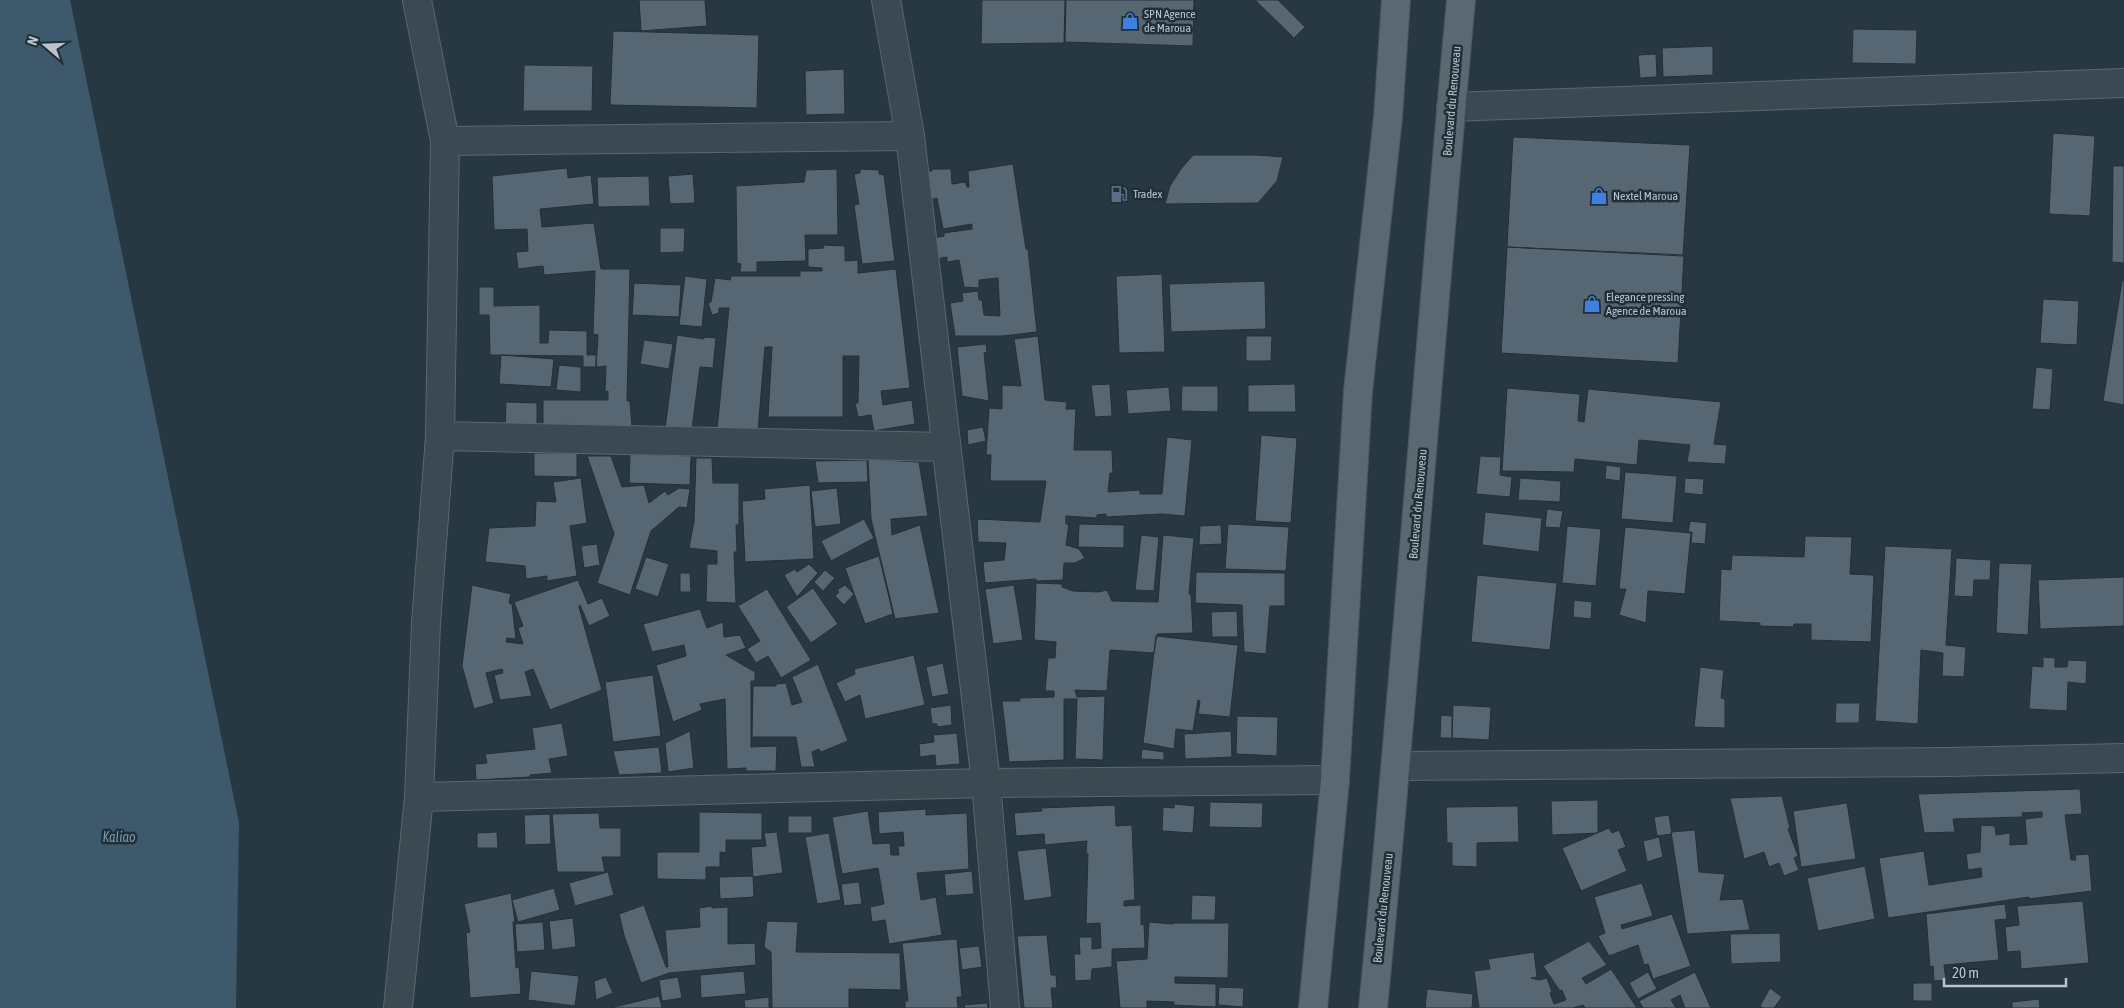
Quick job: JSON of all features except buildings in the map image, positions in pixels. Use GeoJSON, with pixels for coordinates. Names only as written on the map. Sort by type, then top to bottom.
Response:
{"type":"FeatureCollection","features":[{"type":"Feature","properties":{"kind":"main road"},"geometry":{"type":"LineString","coordinates":[[1313,1008],[1335,780],[1358,391],[1388,116],[1396,0]]}},
{"type":"Feature","properties":{"kind":"main road","name":"Boulevard du Renouveau"},"geometry":{"type":"LineString","coordinates":[[1373,1008],[1397,766],[1461,0]]}},
{"type":"Feature","properties":{"kind":"street"},"geometry":{"type":"LineString","coordinates":[[398,1008],[420,797],[426,623],[440,436],[445,141],[417,0]]}},
{"type":"Feature","properties":{"kind":"street"},"geometry":{"type":"LineString","coordinates":[[886,0],[910,136],[986,783],[1006,1008]]}},
{"type":"Feature","properties":{"kind":"street"},"geometry":{"type":"LineString","coordinates":[[1451,107],[2124,83]]}},
{"type":"Feature","properties":{"kind":"street"},"geometry":{"type":"LineString","coordinates":[[445,141],[910,136]]}},
{"type":"Feature","properties":{"kind":"street"},"geometry":{"type":"LineString","coordinates":[[440,436],[946,446]]}},
{"type":"Feature","properties":{"kind":"street"},"geometry":{"type":"LineString","coordinates":[[1397,766],[1939,762],[2124,758]]}},
{"type":"Feature","properties":{"kind":"street"},"geometry":{"type":"LineString","coordinates":[[420,797],[986,783],[1335,780]]}},
{"type":"Feature","properties":{"kind":"water","name":"Kaliao"},"geometry":{"type":"Polygon","coordinates":[[[0,0],[70,0],[239,823],[236,1008],[0,1008],[0,0]]]}},
{"type":"Feature","properties":{"kind":"place","name":"SPN Agence de Maroua"},"geometry":{"type":"Point","coordinates":[1130,21]}},
{"type":"Feature","properties":{"kind":"place","name":"Tradex"},"geometry":{"type":"Point","coordinates":[1119,194]}},
{"type":"Feature","properties":{"kind":"place","name":"Nextel Maroua"},"geometry":{"type":"Point","coordinates":[1599,196]}},
{"type":"Feature","properties":{"kind":"place","name":"Elegance pressing Agence de Maroua"},"geometry":{"type":"Point","coordinates":[1592,304]}}]}
